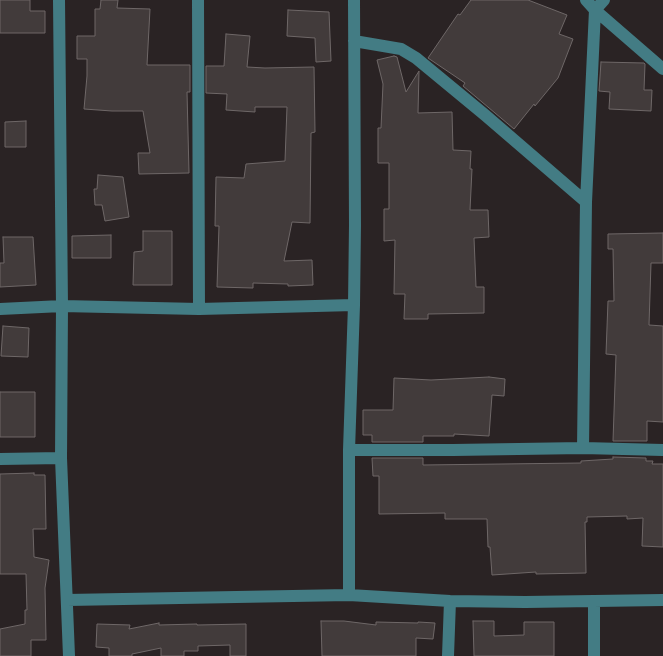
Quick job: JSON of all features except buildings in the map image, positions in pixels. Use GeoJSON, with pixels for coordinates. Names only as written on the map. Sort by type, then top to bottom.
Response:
{"type":"FeatureCollection","features":[{"type":"Feature","properties":{"kind":"street"},"geometry":{"type":"LineString","coordinates":[[59,0],[62,306],[61,458],[69,656]]}},
{"type":"Feature","properties":{"kind":"street"},"geometry":{"type":"LineString","coordinates":[[198,0],[199,309]]}},
{"type":"Feature","properties":{"kind":"street"},"geometry":{"type":"LineString","coordinates":[[349,595],[348,450],[354,305],[354,0]]}},
{"type":"Feature","properties":{"kind":"street"},"geometry":{"type":"LineString","coordinates":[[586,0],[663,69]]}},
{"type":"Feature","properties":{"kind":"street"},"geometry":{"type":"LineString","coordinates":[[582,448],[586,202],[595,10],[604,0]]}},
{"type":"Feature","properties":{"kind":"street"},"geometry":{"type":"LineString","coordinates":[[354,41],[401,49],[416,58],[586,202]]}},
{"type":"Feature","properties":{"kind":"street"},"geometry":{"type":"LineString","coordinates":[[0,309],[62,306],[199,309],[354,305]]}},
{"type":"Feature","properties":{"kind":"street"},"geometry":{"type":"LineString","coordinates":[[348,450],[582,448],[663,450]]}},
{"type":"Feature","properties":{"kind":"street"},"geometry":{"type":"LineString","coordinates":[[0,459],[61,458]]}},
{"type":"Feature","properties":{"kind":"street"},"geometry":{"type":"LineString","coordinates":[[67,600],[349,595],[450,601],[663,600]]}},
{"type":"Feature","properties":{"kind":"street"},"geometry":{"type":"LineString","coordinates":[[594,600],[594,656]]}},
{"type":"Feature","properties":{"kind":"street"},"geometry":{"type":"LineString","coordinates":[[448,656],[450,601]]}}]}
